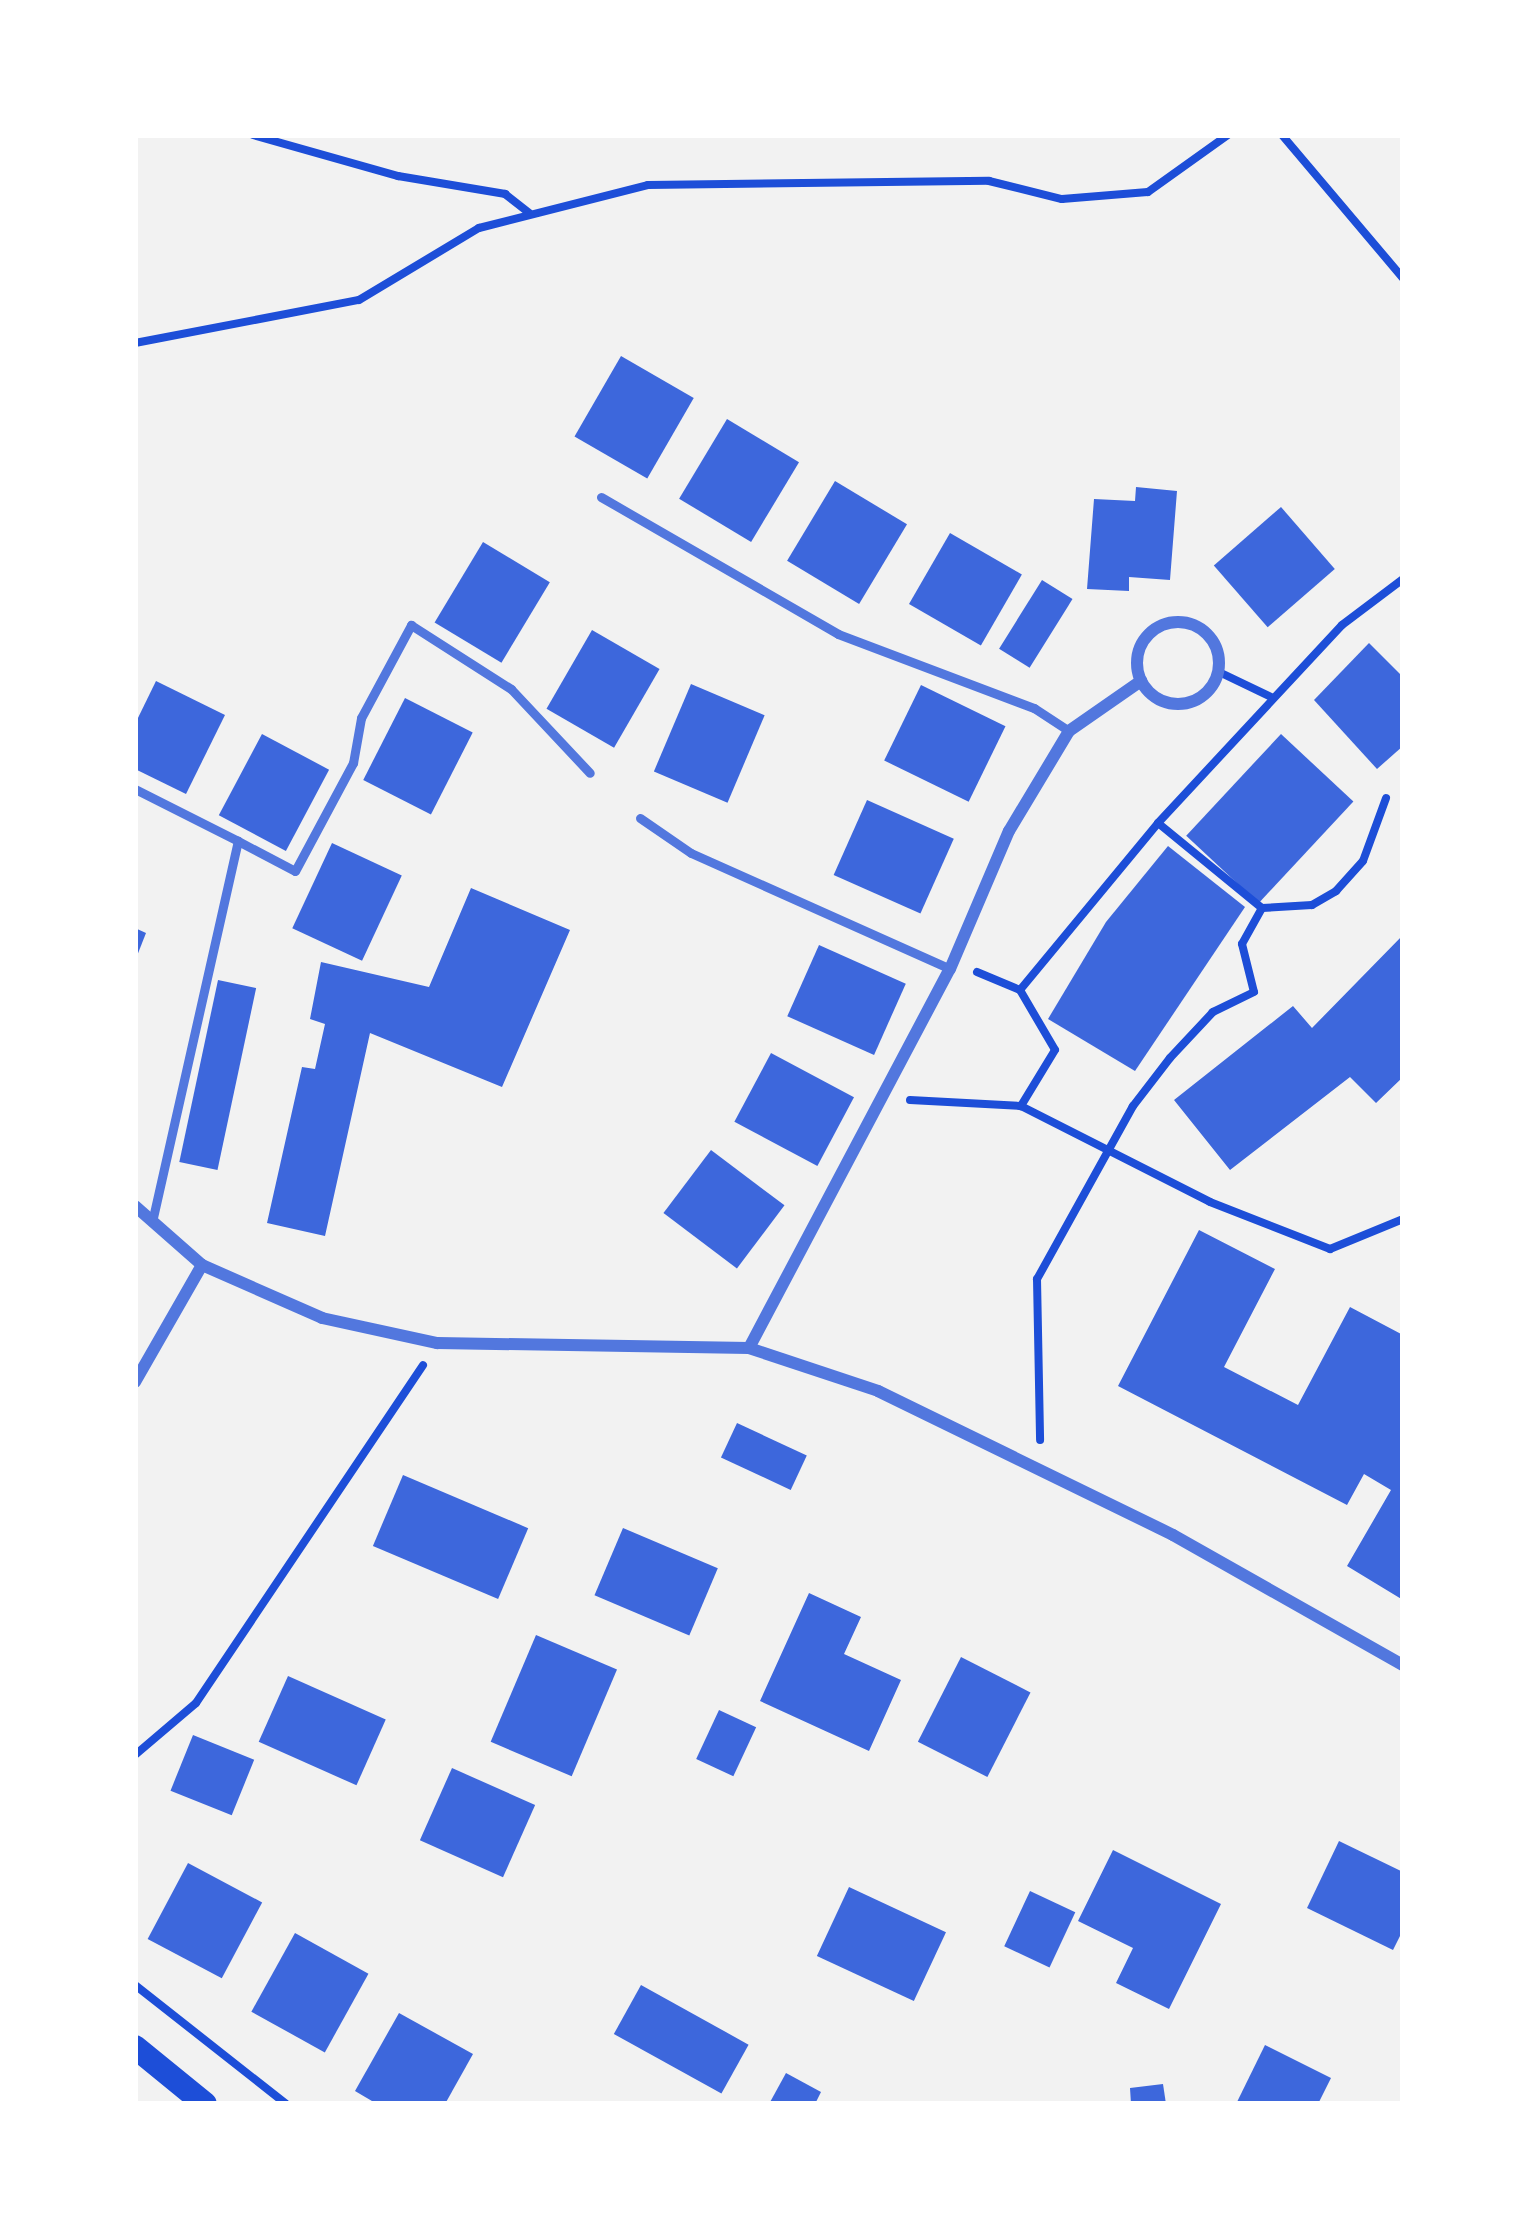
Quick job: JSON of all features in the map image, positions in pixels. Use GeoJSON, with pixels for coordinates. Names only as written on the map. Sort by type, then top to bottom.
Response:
{"type":"FeatureCollection","features":[{"type":"Feature","properties":{"kind":"main road"},"geometry":{"type":"LineString","coordinates":[[135,2048],[205,2104]]}},
{"type":"Feature","properties":{"kind":"main road"},"geometry":{"type":"LineString","coordinates":[[135,2068],[165,2071]]}},
{"type":"Feature","properties":{"kind":"street"},"geometry":{"type":"LineString","coordinates":[[1165,622],[1199,626],[1220,654],[1219,672],[1213,687],[1183,704],[1166,703],[1141,681],[1139,646],[1165,622]]}},
{"type":"Feature","properties":{"kind":"street"},"geometry":{"type":"LineString","coordinates":[[749,1348],[952,966],[1009,831],[1069,730],[1141,681]]}},
{"type":"Feature","properties":{"kind":"street"},"geometry":{"type":"LineString","coordinates":[[135,1207],[202,1265],[322,1318],[437,1343],[749,1348],[878,1390],[1038,1465],[1403,1665]]}},
{"type":"Feature","properties":{"kind":"street"},"geometry":{"type":"LineString","coordinates":[[135,1382],[202,1265]]}},
{"type":"Feature","properties":{"kind":"lane"},"geometry":{"type":"LineString","coordinates":[[601,497],[838,634],[1034,708],[1069,730]]}},
{"type":"Feature","properties":{"kind":"lane"},"geometry":{"type":"LineString","coordinates":[[135,789],[296,871],[353,763],[361,718],[411,625],[511,689],[590,773]]}},
{"type":"Feature","properties":{"kind":"lane"},"geometry":{"type":"LineString","coordinates":[[640,818],[691,853],[952,966]]}},
{"type":"Feature","properties":{"kind":"lane"},"geometry":{"type":"LineString","coordinates":[[152,1222],[238,842]]}},
{"type":"Feature","properties":{"kind":"path"},"geometry":{"type":"LineString","coordinates":[[253,135],[398,176],[505,194],[529,213]]}},
{"type":"Feature","properties":{"kind":"path"},"geometry":{"type":"LineString","coordinates":[[135,343],[359,300],[478,228],[648,185],[989,181],[1062,199],[1148,192],[1228,135]]}},
{"type":"Feature","properties":{"kind":"path"},"geometry":{"type":"LineString","coordinates":[[1282,135],[1403,278]]}},
{"type":"Feature","properties":{"kind":"path"},"geometry":{"type":"LineString","coordinates":[[1020,990],[1158,823],[1342,625],[1403,579]]}},
{"type":"Feature","properties":{"kind":"path"},"geometry":{"type":"LineString","coordinates":[[1219,672],[1274,698]]}},
{"type":"Feature","properties":{"kind":"path"},"geometry":{"type":"LineString","coordinates":[[1158,823],[1262,908],[1312,905],[1336,891],[1364,862],[1386,798]]}},
{"type":"Feature","properties":{"kind":"path"},"geometry":{"type":"LineString","coordinates":[[1038,1465],[1037,1279],[1170,1058],[1213,1012],[1254,992],[1242,944],[1262,908]]}},
{"type":"Feature","properties":{"kind":"path"},"geometry":{"type":"LineString","coordinates":[[952,966],[1020,990],[1055,1050],[1021,1106]]}},
{"type":"Feature","properties":{"kind":"path"},"geometry":{"type":"LineString","coordinates":[[884,1099],[1021,1106],[1108,1155],[1330,1250],[1403,1219]]}},
{"type":"Feature","properties":{"kind":"path"},"geometry":{"type":"LineString","coordinates":[[135,1755],[196,1703],[437,1343]]}},
{"type":"Feature","properties":{"kind":"path"},"geometry":{"type":"LineString","coordinates":[[135,1985],[286,2104]]}},
{"type":"Feature","properties":{"kind":"building"},"geometry":{"type":"Polygon","coordinates":[[[621,356],[694,398],[647,479],[574,437],[621,356]]]}},
{"type":"Feature","properties":{"kind":"building"},"geometry":{"type":"Polygon","coordinates":[[[727,419],[799,462],[751,542],[679,499],[727,419]]]}},
{"type":"Feature","properties":{"kind":"building"},"geometry":{"type":"Polygon","coordinates":[[[835,481],[907,524],[859,604],[787,561],[835,481]]]}},
{"type":"Feature","properties":{"kind":"building"},"geometry":{"type":"Polygon","coordinates":[[[1136,487],[1177,491],[1170,580],[1129,577],[1129,591],[1087,589],[1094,499],[1135,501],[1136,487]]]}},
{"type":"Feature","properties":{"kind":"building"},"geometry":{"type":"Polygon","coordinates":[[[1281,507],[1335,569],[1268,627],[1214,565],[1281,507]]]}},
{"type":"Feature","properties":{"kind":"building"},"geometry":{"type":"Polygon","coordinates":[[[950,533],[1022,574],[981,646],[909,604],[950,533]]]}},
{"type":"Feature","properties":{"kind":"building"},"geometry":{"type":"Polygon","coordinates":[[[483,542],[550,582],[501,663],[435,623],[483,542]]]}},
{"type":"Feature","properties":{"kind":"building"},"geometry":{"type":"Polygon","coordinates":[[[1042,580],[1073,599],[1030,668],[999,649],[1042,580]]]}},
{"type":"Feature","properties":{"kind":"building"},"geometry":{"type":"Polygon","coordinates":[[[592,630],[660,669],[614,748],[546,709],[592,630]]]}},
{"type":"Feature","properties":{"kind":"building"},"geometry":{"type":"Polygon","coordinates":[[[1369,643],[1403,677],[1403,746],[1377,769],[1314,700],[1369,643]]]}},
{"type":"Feature","properties":{"kind":"building"},"geometry":{"type":"Polygon","coordinates":[[[156,681],[225,715],[186,794],[135,769],[135,724],[156,681]]]}},
{"type":"Feature","properties":{"kind":"building"},"geometry":{"type":"Polygon","coordinates":[[[691,684],[765,715],[728,803],[654,771],[691,684]]]}},
{"type":"Feature","properties":{"kind":"building"},"geometry":{"type":"Polygon","coordinates":[[[921,685],[1005,726],[969,802],[884,760],[921,685]]]}},
{"type":"Feature","properties":{"kind":"building"},"geometry":{"type":"Polygon","coordinates":[[[405,698],[473,733],[431,814],[363,780],[405,698]]]}},
{"type":"Feature","properties":{"kind":"building"},"geometry":{"type":"Polygon","coordinates":[[[262,734],[329,770],[286,851],[219,815],[262,734]]]}},
{"type":"Feature","properties":{"kind":"building"},"geometry":{"type":"Polygon","coordinates":[[[1281,734],[1353,802],[1259,903],[1186,836],[1281,734]]]}},
{"type":"Feature","properties":{"kind":"building"},"geometry":{"type":"Polygon","coordinates":[[[867,800],[954,839],[920,914],[834,875],[867,800]]]}},
{"type":"Feature","properties":{"kind":"building"},"geometry":{"type":"Polygon","coordinates":[[[332,843],[402,876],[362,961],[292,928],[332,843]]]}},
{"type":"Feature","properties":{"kind":"building"},"geometry":{"type":"Polygon","coordinates":[[[1168,846],[1245,907],[1135,1071],[1048,1019],[1106,922],[1168,846]]]}},
{"type":"Feature","properties":{"kind":"building"},"geometry":{"type":"Polygon","coordinates":[[[471,888],[570,930],[502,1087],[370,1033],[325,1236],[267,1223],[302,1067],[315,1069],[325,1024],[310,1019],[321,962],[429,987],[471,888]]]}},
{"type":"Feature","properties":{"kind":"building"},"geometry":{"type":"Polygon","coordinates":[[[135,928],[146,933],[135,961],[135,928]]]}},
{"type":"Feature","properties":{"kind":"building"},"geometry":{"type":"Polygon","coordinates":[[[1403,935],[1403,1077],[1376,1103],[1350,1077],[1230,1170],[1174,1100],[1293,1006],[1312,1028],[1403,935]]]}},
{"type":"Feature","properties":{"kind":"building"},"geometry":{"type":"Polygon","coordinates":[[[819,945],[906,984],[874,1055],[787,1016],[819,945]]]}},
{"type":"Feature","properties":{"kind":"building"},"geometry":{"type":"Polygon","coordinates":[[[218,980],[256,988],[217,1170],[179,1162],[218,980]]]}},
{"type":"Feature","properties":{"kind":"building"},"geometry":{"type":"Polygon","coordinates":[[[771,1053],[854,1097],[817,1166],[734,1122],[771,1053]]]}},
{"type":"Feature","properties":{"kind":"building"},"geometry":{"type":"Polygon","coordinates":[[[711,1150],[784,1205],[737,1268],[663,1213],[711,1150]]]}},
{"type":"Feature","properties":{"kind":"building"},"geometry":{"type":"Polygon","coordinates":[[[1199,1230],[1275,1269],[1224,1367],[1298,1405],[1350,1307],[1403,1335],[1403,1600],[1347,1566],[1391,1490],[1364,1474],[1347,1505],[1118,1386],[1199,1230]]]}},
{"type":"Feature","properties":{"kind":"building"},"geometry":{"type":"Polygon","coordinates":[[[737,1423],[807,1456],[791,1490],[721,1457],[737,1423]]]}},
{"type":"Feature","properties":{"kind":"building"},"geometry":{"type":"Polygon","coordinates":[[[403,1475],[528,1528],[498,1599],[373,1546],[403,1475]]]}},
{"type":"Feature","properties":{"kind":"building"},"geometry":{"type":"Polygon","coordinates":[[[623,1528],[718,1568],[689,1635],[594,1595],[623,1528]]]}},
{"type":"Feature","properties":{"kind":"building"},"geometry":{"type":"Polygon","coordinates":[[[809,1593],[861,1617],[844,1654],[901,1680],[869,1751],[760,1701],[809,1593]]]}},
{"type":"Feature","properties":{"kind":"building"},"geometry":{"type":"Polygon","coordinates":[[[536,1635],[617,1669],[572,1776],[491,1742],[536,1635]]]}},
{"type":"Feature","properties":{"kind":"building"},"geometry":{"type":"Polygon","coordinates":[[[961,1657],[1030,1692],[987,1777],[918,1742],[961,1657]]]}},
{"type":"Feature","properties":{"kind":"building"},"geometry":{"type":"Polygon","coordinates":[[[288,1676],[386,1720],[356,1785],[259,1742],[288,1676]]]}},
{"type":"Feature","properties":{"kind":"building"},"geometry":{"type":"Polygon","coordinates":[[[719,1710],[756,1727],[733,1776],[696,1759],[719,1710]]]}},
{"type":"Feature","properties":{"kind":"building"},"geometry":{"type":"Polygon","coordinates":[[[193,1735],[254,1760],[232,1815],[171,1791],[193,1735]]]}},
{"type":"Feature","properties":{"kind":"building"},"geometry":{"type":"Polygon","coordinates":[[[452,1768],[535,1805],[503,1877],[420,1840],[452,1768]]]}},
{"type":"Feature","properties":{"kind":"building"},"geometry":{"type":"Polygon","coordinates":[[[1339,1841],[1403,1872],[1403,1930],[1393,1950],[1307,1908],[1339,1841]]]}},
{"type":"Feature","properties":{"kind":"building"},"geometry":{"type":"Polygon","coordinates":[[[1113,1850],[1221,1904],[1169,2009],[1116,1983],[1133,1948],[1078,1921],[1113,1850]]]}},
{"type":"Feature","properties":{"kind":"building"},"geometry":{"type":"Polygon","coordinates":[[[188,1863],[262,1902],[222,1978],[148,1939],[188,1863]]]}},
{"type":"Feature","properties":{"kind":"building"},"geometry":{"type":"Polygon","coordinates":[[[849,1887],[946,1932],[914,2001],[817,1956],[849,1887]]]}},
{"type":"Feature","properties":{"kind":"building"},"geometry":{"type":"Polygon","coordinates":[[[1030,1891],[1075,1912],[1050,1967],[1004,1946],[1030,1891]]]}},
{"type":"Feature","properties":{"kind":"building"},"geometry":{"type":"Polygon","coordinates":[[[295,1933],[368,1974],[325,2052],[251,2012],[295,1933]]]}},
{"type":"Feature","properties":{"kind":"building"},"geometry":{"type":"Polygon","coordinates":[[[641,1985],[749,2045],[721,2094],[614,2034],[641,1985]]]}},
{"type":"Feature","properties":{"kind":"building"},"geometry":{"type":"Polygon","coordinates":[[[399,2013],[473,2054],[445,2104],[377,2104],[355,2091],[399,2013]]]}},
{"type":"Feature","properties":{"kind":"building"},"geometry":{"type":"Polygon","coordinates":[[[1265,2045],[1331,2078],[1318,2104],[1237,2102],[1265,2045]]]}},
{"type":"Feature","properties":{"kind":"building"},"geometry":{"type":"Polygon","coordinates":[[[786,2073],[821,2092],[815,2104],[769,2104],[786,2073]]]}},
{"type":"Feature","properties":{"kind":"building"},"geometry":{"type":"Polygon","coordinates":[[[1163,2084],[1166,2104],[1131,2104],[1130,2088],[1163,2084]]]}}]}
